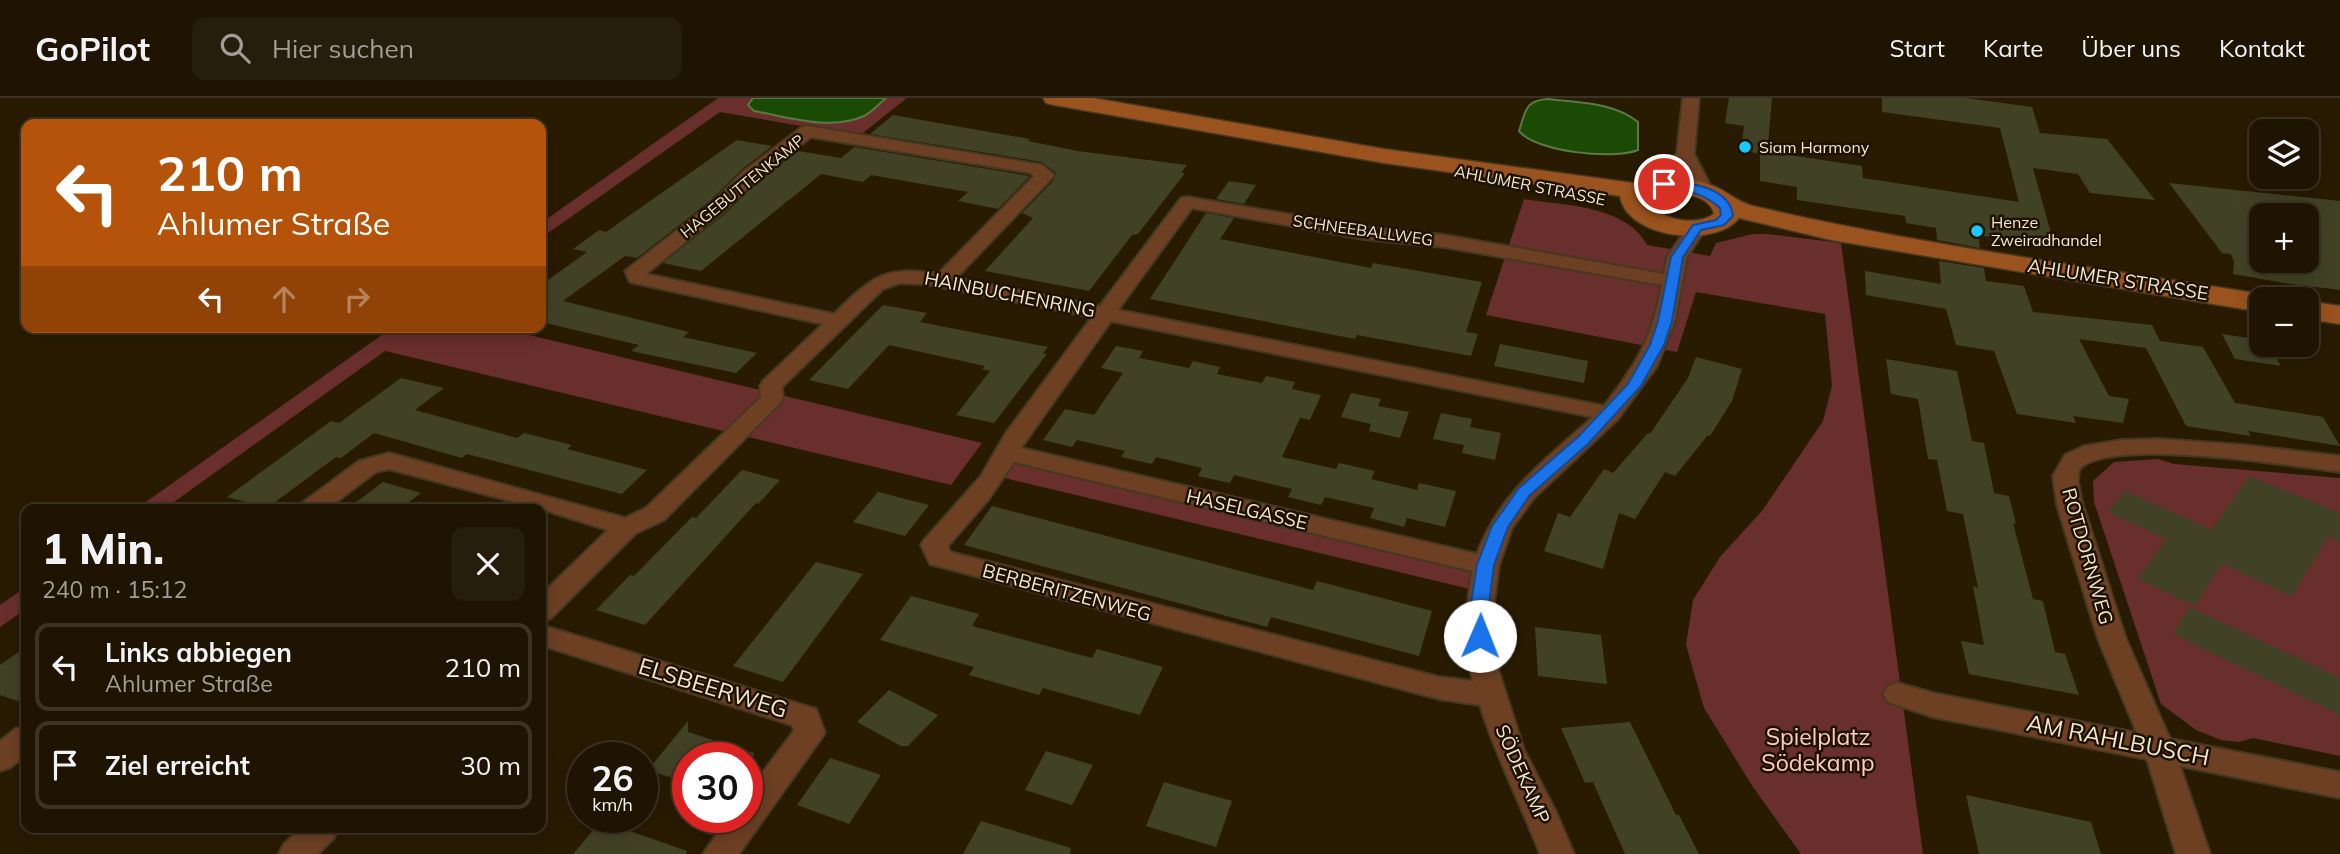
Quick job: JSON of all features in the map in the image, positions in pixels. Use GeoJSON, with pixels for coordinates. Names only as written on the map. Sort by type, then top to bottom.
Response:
{"type":"FeatureCollection","features":[{"type":"Feature","properties":{"kind":"main road","name":"AHLUMER STRASSE"},"geometry":{"type":"LineString","coordinates":[[1054,98],[1314,145],[1426,162],[1464,173],[1600,197],[1635,199]]}},
{"type":"Feature","properties":{"kind":"main road","name":"AHLUMER STRASSE"},"geometry":{"type":"LineString","coordinates":[[1635,199],[1647,186],[1664,184],[1704,191],[1718,198],[1725,213]]}},
{"type":"Feature","properties":{"kind":"main road","name":"AHLUMER STRASSE"},"geometry":{"type":"LineString","coordinates":[[1635,199],[1646,216],[1664,224],[1697,228],[1713,225],[1725,213]]}},
{"type":"Feature","properties":{"kind":"main road","name":"AHLUMER STRASSE"},"geometry":{"type":"LineString","coordinates":[[1725,213],[1785,228],[1809,228],[2249,301]]}},
{"type":"Feature","properties":{"kind":"main road"},"geometry":{"type":"LineString","coordinates":[[2319,312],[2340,315]]}},
{"type":"Feature","properties":{"kind":"street"},"geometry":{"type":"LineString","coordinates":[[1691,98],[1685,154],[1704,191]]}},
{"type":"Feature","properties":{"kind":"street","name":"HAGEBUTTENKAMP"},"geometry":{"type":"LineString","coordinates":[[837,321],[637,278],[635,271],[718,207],[750,176],[808,131],[1036,169],[1045,176],[942,281]]}},
{"type":"Feature","properties":{"kind":"street"},"geometry":{"type":"LineString","coordinates":[[1664,184],[1671,170],[1685,154]]}},
{"type":"Feature","properties":{"kind":"street","name":"SCHNEEBALLWEG"},"geometry":{"type":"LineString","coordinates":[[1107,312],[1187,202],[1364,233],[1444,241],[1672,281]]}},
{"type":"Feature","properties":{"kind":"street"},"geometry":{"type":"LineString","coordinates":[[1664,224],[1668,241],[1677,257]]}},
{"type":"Feature","properties":{"kind":"street","name":"SÖDEKAMP"},"geometry":{"type":"LineString","coordinates":[[1557,854],[1541,812],[1509,750],[1490,695],[1480,636],[1480,603],[1486,565],[1500,526],[1525,492],[1610,414],[1634,386],[1657,345],[1665,321],[1677,257],[1697,228]]}},
{"type":"Feature","properties":{"kind":"street","name":"HAINBUCHENRING"},"geometry":{"type":"LineString","coordinates":[[546,606],[627,527],[655,514],[772,398],[771,386],[876,285],[890,277],[918,276],[1610,414]]}},
{"type":"Feature","properties":{"kind":"street","name":"BERBERITZENWEG"},"geometry":{"type":"LineString","coordinates":[[1107,312],[1014,438],[1008,453],[975,500],[934,545],[939,558],[1425,685],[1490,695]]}},
{"type":"Feature","properties":{"kind":"street","name":"ROTDORNWEG"},"geometry":{"type":"LineString","coordinates":[[2193,854],[2158,747],[2112,639],[2065,487],[2066,472],[2073,460],[2087,451],[2132,446],[2220,451],[2340,464]]}},
{"type":"Feature","properties":{"kind":"street","name":"HASELGASSE"},"geometry":{"type":"LineString","coordinates":[[1008,453],[1486,565]]}},
{"type":"Feature","properties":{"kind":"street"},"geometry":{"type":"LineString","coordinates":[[318,504],[368,466],[388,461],[544,504]]}},
{"type":"Feature","properties":{"kind":"street"},"geometry":{"type":"LineString","coordinates":[[546,505],[627,527]]}},
{"type":"Feature","properties":{"kind":"street","name":"ELSBEERWEG"},"geometry":{"type":"LineString","coordinates":[[546,637],[806,717],[810,733],[720,854]]}},
{"type":"Feature","properties":{"kind":"street","name":"AM RAHLBUSCH"},"geometry":{"type":"LineString","coordinates":[[1898,694],[1933,705],[2158,747],[2340,785]]}},
{"type":"Feature","properties":{"kind":"street"},"geometry":{"type":"LineString","coordinates":[[0,758],[21,742]]}},
{"type":"Feature","properties":{"kind":"street"},"geometry":{"type":"LineString","coordinates":[[296,854],[317,833]]}},
{"type":"Feature","properties":{"kind":"green space"},"geometry":{"type":"Polygon","coordinates":[[[718,98],[907,98],[859,136],[720,112],[546,234],[546,219],[718,98]]]}},
{"type":"Feature","properties":{"kind":"green space","name":"Spielplatz Södekamp"},"geometry":{"type":"Polygon","coordinates":[[[1524,199],[1575,206],[1610,215],[1625,222],[1647,245],[1710,256],[1716,243],[1753,234],[1841,243],[1923,854],[1801,854],[1753,787],[1704,708],[1686,645],[1693,600],[1720,557],[1762,511],[1823,421],[1832,386],[1825,314],[1696,292],[1677,352],[1486,315],[1524,199]]]}},
{"type":"Feature","properties":{"kind":"green space"},"geometry":{"type":"Polygon","coordinates":[[[385,333],[520,333],[982,443],[951,485],[385,351],[171,504],[143,504],[385,333]]]}},
{"type":"Feature","properties":{"kind":"green space"},"geometry":{"type":"Polygon","coordinates":[[[1002,455],[1474,568],[1470,589],[988,474],[1002,455]]]}},
{"type":"Feature","properties":{"kind":"green space"},"geometry":{"type":"Polygon","coordinates":[[[2158,459],[2174,464],[2340,478],[2340,756],[2253,738],[2239,742],[2221,740],[2196,730],[2161,704],[2094,502],[2093,481],[2114,462],[2158,459]]]}},
{"type":"Feature","properties":{"kind":"green space"},"geometry":{"type":"Polygon","coordinates":[[[21,590],[21,612],[0,627],[0,605],[21,590]]]}},
{"type":"Feature","properties":{"kind":"shaded area"},"geometry":{"type":"Polygon","coordinates":[[[753,98],[886,98],[864,116],[824,123],[754,111],[748,105],[753,98]]]}},
{"type":"Feature","properties":{"kind":"shaded area"},"geometry":{"type":"Polygon","coordinates":[[[1549,99],[1596,104],[1629,115],[1638,122],[1638,150],[1594,154],[1558,149],[1528,138],[1519,131],[1525,112],[1535,101],[1549,99]]]}},
{"type":"Feature","properties":{"kind":"building"},"geometry":{"type":"Polygon","coordinates":[[[1729,98],[1772,98],[1768,144],[1789,147],[1789,155],[1862,166],[1863,178],[2019,202],[2000,128],[1882,112],[1882,98],[1966,98],[2032,107],[2040,133],[2107,139],[2155,200],[2090,193],[2078,174],[2033,168],[2055,248],[1978,235],[1980,248],[1937,240],[1936,228],[1906,223],[1905,216],[1797,200],[1797,187],[1760,181],[1760,154],[1741,150],[1744,126],[1725,123],[1729,98]]]}},
{"type":"Feature","properties":{"kind":"building"},"geometry":{"type":"Polygon","coordinates":[[[893,115],[1030,139],[1028,141],[1078,151],[1187,165],[1181,173],[1185,173],[1138,234],[1132,235],[1089,291],[985,271],[1033,218],[1022,213],[1053,181],[1056,173],[1042,162],[870,134],[893,115]]]}},
{"type":"Feature","properties":{"kind":"building"},"geometry":{"type":"Polygon","coordinates":[[[737,140],[772,146],[741,170],[710,201],[637,258],[625,256],[563,301],[689,332],[683,337],[757,353],[736,373],[631,351],[639,345],[546,323],[546,281],[587,252],[573,249],[599,230],[606,232],[737,140]]]}},
{"type":"Feature","properties":{"kind":"building"},"geometry":{"type":"Polygon","coordinates":[[[854,147],[1030,176],[998,209],[958,201],[968,192],[871,175],[863,182],[821,174],[701,271],[663,263],[726,213],[757,182],[798,151],[841,158],[854,147]]]}},
{"type":"Feature","properties":{"kind":"building"},"geometry":{"type":"Polygon","coordinates":[[[1229,181],[1256,185],[1244,204],[1216,199],[1229,181]]]}},
{"type":"Feature","properties":{"kind":"building"},"geometry":{"type":"Polygon","coordinates":[[[2169,183],[2340,201],[2340,290],[2233,274],[2234,262],[2231,254],[2222,253],[2169,183]]]}},
{"type":"Feature","properties":{"kind":"building"},"geometry":{"type":"Polygon","coordinates":[[[1206,213],[1234,218],[1220,239],[1371,268],[1373,263],[1482,282],[1466,332],[1478,334],[1471,356],[1357,335],[1355,339],[1150,299],[1206,213]]]}},
{"type":"Feature","properties":{"kind":"building"},"geometry":{"type":"Polygon","coordinates":[[[1939,261],[1984,268],[1986,281],[2024,286],[2033,312],[2152,325],[2160,341],[2203,347],[2235,403],[2323,417],[2340,446],[2248,431],[2251,436],[2186,426],[2146,348],[2079,339],[2109,396],[2129,399],[2123,423],[2073,416],[2076,423],[2017,414],[1994,351],[1956,345],[1946,309],[1866,295],[1865,271],[1941,284],[1939,261]]]}},
{"type":"Feature","properties":{"kind":"building"},"geometry":{"type":"Polygon","coordinates":[[[883,305],[927,313],[920,322],[1048,347],[1043,353],[1047,354],[994,423],[956,415],[990,371],[982,369],[985,366],[889,345],[848,389],[809,380],[883,305]]]}},
{"type":"Feature","properties":{"kind":"building"},"geometry":{"type":"Polygon","coordinates":[[[2222,334],[2249,338],[2249,357],[2275,357],[2281,366],[2235,359],[2222,334]]]}},
{"type":"Feature","properties":{"kind":"building"},"geometry":{"type":"Polygon","coordinates":[[[1500,344],[1588,361],[1584,383],[1494,366],[1500,344]]]}},
{"type":"Feature","properties":{"kind":"building"},"geometry":{"type":"Polygon","coordinates":[[[1116,346],[1143,351],[1139,358],[1189,368],[1193,361],[1220,367],[1217,374],[1262,383],[1266,376],[1295,382],[1292,389],[1321,395],[1310,420],[1300,418],[1282,457],[1336,469],[1339,463],[1375,471],[1371,479],[1417,490],[1419,483],[1456,491],[1445,527],[1407,518],[1404,527],[1370,518],[1374,508],[1325,497],[1321,505],[1288,497],[1292,489],[1234,475],[1230,483],[1198,476],[1202,468],[1156,457],[1152,464],[1121,457],[1125,451],[1077,440],[1072,447],[1043,440],[1065,409],[1094,415],[1123,373],[1101,368],[1116,346]]]}},
{"type":"Feature","properties":{"kind":"building"},"geometry":{"type":"Polygon","coordinates":[[[1696,357],[1742,369],[1732,401],[1710,436],[1708,435],[1675,476],[1665,472],[1635,519],[1619,513],[1603,569],[1544,551],[1558,513],[1570,517],[1604,469],[1613,473],[1648,433],[1650,434],[1688,378],[1696,357]]]}},
{"type":"Feature","properties":{"kind":"building"},"geometry":{"type":"Polygon","coordinates":[[[1886,359],[1957,371],[1972,441],[1984,443],[1994,493],[2009,496],[2016,524],[2013,523],[2033,599],[2043,601],[2055,652],[2065,654],[2079,695],[1969,674],[1961,641],[1984,645],[1973,586],[1978,588],[1963,514],[1947,511],[1937,460],[1928,459],[1918,399],[1891,394],[1886,359]]]}},
{"type":"Feature","properties":{"kind":"building"},"geometry":{"type":"Polygon","coordinates":[[[401,378],[444,388],[415,410],[517,438],[524,433],[572,445],[567,449],[647,470],[622,494],[467,454],[462,458],[374,433],[272,504],[252,504],[227,497],[331,421],[339,423],[401,378]]]}},
{"type":"Feature","properties":{"kind":"building"},"geometry":{"type":"Polygon","coordinates":[[[1351,393],[1381,399],[1378,406],[1409,412],[1400,438],[1369,431],[1371,424],[1341,417],[1351,393]]]}},
{"type":"Feature","properties":{"kind":"building"},"geometry":{"type":"Polygon","coordinates":[[[1441,413],[1472,419],[1470,427],[1501,433],[1495,460],[1462,453],[1464,445],[1433,439],[1441,413]]]}},
{"type":"Feature","properties":{"kind":"building"},"geometry":{"type":"Polygon","coordinates":[[[742,470],[780,480],[645,625],[596,610],[692,517],[696,518],[742,470]]]}},
{"type":"Feature","properties":{"kind":"building"},"geometry":{"type":"Polygon","coordinates":[[[2249,476],[2340,513],[2340,541],[2329,536],[2292,596],[2222,564],[2195,606],[2138,579],[2166,539],[2108,512],[2125,491],[2212,530],[2249,476]]]}},
{"type":"Feature","properties":{"kind":"building"},"geometry":{"type":"Polygon","coordinates":[[[383,482],[421,493],[407,504],[354,504],[383,482]]]}},
{"type":"Feature","properties":{"kind":"building"},"geometry":{"type":"Polygon","coordinates":[[[878,492],[929,505],[905,536],[853,522],[878,492]]]}},
{"type":"Feature","properties":{"kind":"building"},"geometry":{"type":"Polygon","coordinates":[[[992,506],[1313,590],[1317,581],[1432,611],[1419,656],[1271,617],[1267,627],[964,545],[992,506]]]}},
{"type":"Feature","properties":{"kind":"building"},"geometry":{"type":"Polygon","coordinates":[[[816,562],[863,574],[783,682],[733,666],[816,562]]]}},
{"type":"Feature","properties":{"kind":"building"},"geometry":{"type":"Polygon","coordinates":[[[911,596],[979,614],[972,626],[1092,658],[1097,649],[1163,667],[1140,715],[1043,688],[1039,695],[969,675],[974,667],[880,640],[911,596]]]}},
{"type":"Feature","properties":{"kind":"building"},"geometry":{"type":"Polygon","coordinates":[[[2190,607],[2340,678],[2340,715],[2173,634],[2190,607]]]}},
{"type":"Feature","properties":{"kind":"building"},"geometry":{"type":"Polygon","coordinates":[[[1535,627],[1601,635],[1607,684],[1538,676],[1535,627]]]}},
{"type":"Feature","properties":{"kind":"building"},"geometry":{"type":"Polygon","coordinates":[[[21,650],[21,702],[0,695],[0,665],[21,650]]]}},
{"type":"Feature","properties":{"kind":"building"},"geometry":{"type":"Polygon","coordinates":[[[889,690],[938,715],[908,746],[901,746],[857,722],[889,690]]]}},
{"type":"Feature","properties":{"kind":"building"},"geometry":{"type":"Polygon","coordinates":[[[688,721],[688,732],[719,742],[672,742],[672,778],[658,773],[658,758],[688,721]]]}},
{"type":"Feature","properties":{"kind":"building"},"geometry":{"type":"Polygon","coordinates":[[[1630,722],[1676,815],[1679,815],[1699,854],[1625,854],[1593,782],[1585,783],[1561,728],[1630,722]]]}},
{"type":"Feature","properties":{"kind":"building"},"geometry":{"type":"Polygon","coordinates":[[[1046,751],[1093,765],[1072,805],[1025,790],[1046,751]]]}},
{"type":"Feature","properties":{"kind":"building"},"geometry":{"type":"Polygon","coordinates":[[[830,758],[881,775],[849,824],[797,805],[830,758]]]}},
{"type":"Feature","properties":{"kind":"building"},"geometry":{"type":"Polygon","coordinates":[[[1164,782],[1232,801],[1216,847],[1146,826],[1164,782]]]}},
{"type":"Feature","properties":{"kind":"building"},"geometry":{"type":"Polygon","coordinates":[[[1966,795],[2091,822],[2101,854],[1979,854],[1966,795]]]}},
{"type":"Feature","properties":{"kind":"building"},"geometry":{"type":"Polygon","coordinates":[[[981,821],[1071,848],[1070,854],[963,854],[981,821]]]}},
{"type":"Feature","properties":{"kind":"building"},"geometry":{"type":"Polygon","coordinates":[[[591,833],[635,833],[687,851],[686,854],[573,854],[591,833]]]}},
{"type":"Feature","properties":{"kind":"place","name":"Siam Harmony"},"geometry":{"type":"Point","coordinates":[1745,147]}},
{"type":"Feature","properties":{"kind":"place","name":"Henze Zweiradhandel"},"geometry":{"type":"Point","coordinates":[1977,231]}},
{"type":"Feature","properties":{"kind":"route"},"geometry":{"type":"LineString","coordinates":[[1480,636],[1480,603],[1486,565],[1500,526],[1525,492],[1610,414],[1634,386],[1657,345],[1665,321],[1677,257],[1683,252],[1697,228],[1720,223],[1727,216],[1726,206],[1711,194],[1694,188],[1664,184]]}}]}
